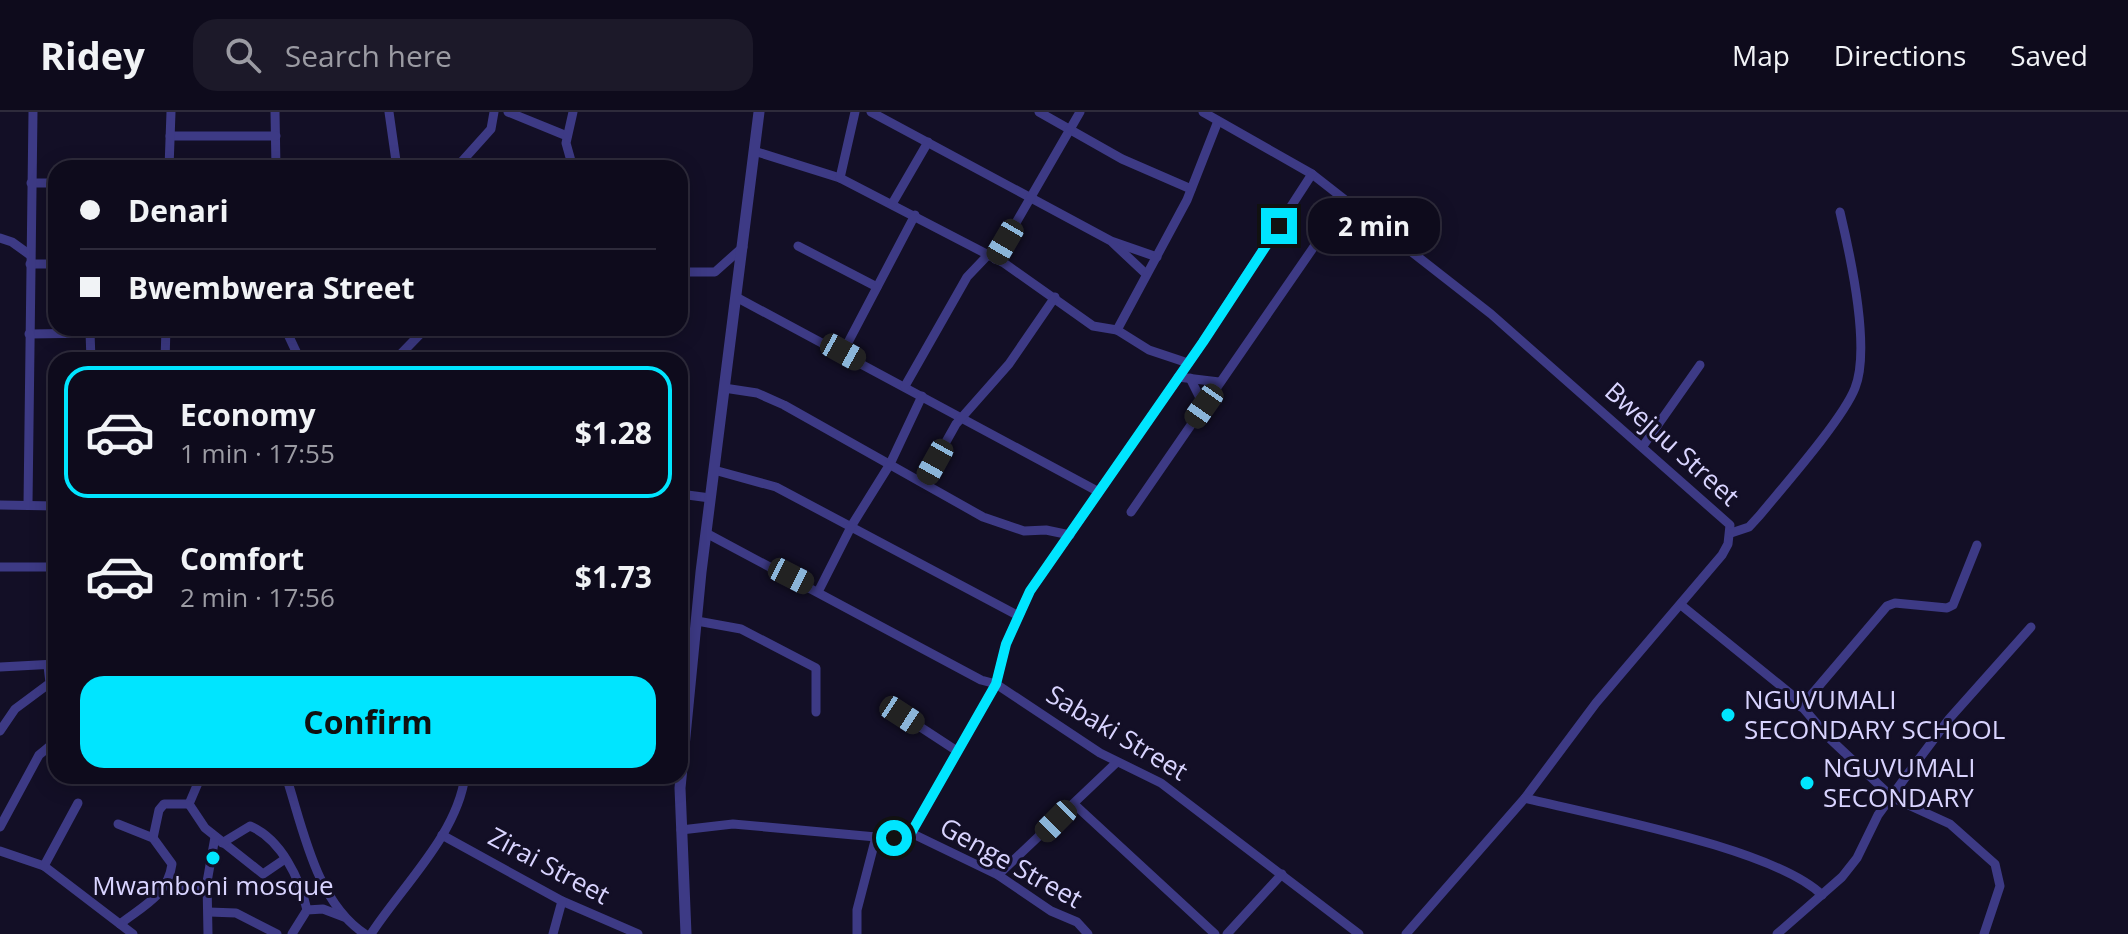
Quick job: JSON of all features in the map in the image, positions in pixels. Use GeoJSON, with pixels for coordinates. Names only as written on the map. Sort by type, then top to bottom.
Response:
{"type":"FeatureCollection","features":[{"type":"Feature","properties":{"kind":"street"},"geometry":{"type":"LineString","coordinates":[[28,504],[33,112]]}},
{"type":"Feature","properties":{"kind":"street"},"geometry":{"type":"LineString","coordinates":[[169,160],[171,112]]}},
{"type":"Feature","properties":{"kind":"street"},"geometry":{"type":"LineString","coordinates":[[275,112],[276,160]]}},
{"type":"Feature","properties":{"kind":"street"},"geometry":{"type":"LineString","coordinates":[[389,112],[396,160]]}},
{"type":"Feature","properties":{"kind":"street"},"geometry":{"type":"LineString","coordinates":[[463,160],[491,129],[494,112]]}},
{"type":"Feature","properties":{"kind":"street"},"geometry":{"type":"LineString","coordinates":[[508,112],[567,136]]}},
{"type":"Feature","properties":{"kind":"street"},"geometry":{"type":"LineString","coordinates":[[572,160],[567,136],[573,112]]}},
{"type":"Feature","properties":{"kind":"street"},"geometry":{"type":"LineString","coordinates":[[688,709],[710,498],[759,112]]}},
{"type":"Feature","properties":{"kind":"street"},"geometry":{"type":"LineString","coordinates":[[840,178],[855,112]]}},
{"type":"Feature","properties":{"kind":"street"},"geometry":{"type":"LineString","coordinates":[[871,112],[1111,241],[1157,257]]}},
{"type":"Feature","properties":{"kind":"street"},"geometry":{"type":"LineString","coordinates":[[1039,112],[1122,159],[1191,189]]}},
{"type":"Feature","properties":{"kind":"street"},"geometry":{"type":"LineString","coordinates":[[905,386],[967,277],[992,257],[1032,196],[1080,112]]}},
{"type":"Feature","properties":{"kind":"street","name":"Bwejuu Street"},"geometry":{"type":"LineString","coordinates":[[1203,112],[1312,174],[1491,314],[1725,519],[1731,533],[1722,555],[1596,703],[1525,798],[1406,934]]}},
{"type":"Feature","properties":{"kind":"street"},"geometry":{"type":"LineString","coordinates":[[1117,330],[1191,189],[1218,121]]}},
{"type":"Feature","properties":{"kind":"street"},"geometry":{"type":"LineString","coordinates":[[170,136],[276,136]]}},
{"type":"Feature","properties":{"kind":"street"},"geometry":{"type":"LineString","coordinates":[[892,204],[928,142]]}},
{"type":"Feature","properties":{"kind":"street"},"geometry":{"type":"LineString","coordinates":[[754,151],[840,178],[992,257],[1055,297],[1093,326],[1117,330],[1149,350],[1188,363]]}},
{"type":"Feature","properties":{"kind":"street"},"geometry":{"type":"LineString","coordinates":[[681,830],[733,824],[876,837],[911,833],[996,684],[1017,615],[1312,174]]}},
{"type":"Feature","properties":{"kind":"street"},"geometry":{"type":"LineString","coordinates":[[31,183],[48,183]]}},
{"type":"Feature","properties":{"kind":"street"},"geometry":{"type":"LineString","coordinates":[[1731,533],[1749,527],[1760,515],[1843,408],[1857,385],[1860,355],[1854,272],[1840,212]]}},
{"type":"Feature","properties":{"kind":"street"},"geometry":{"type":"LineString","coordinates":[[843,352],[915,215]]}},
{"type":"Feature","properties":{"kind":"street"},"geometry":{"type":"LineString","coordinates":[[1131,512],[1322,235]]}},
{"type":"Feature","properties":{"kind":"street"},"geometry":{"type":"LineString","coordinates":[[0,238],[12,242],[30,259],[48,262]]}},
{"type":"Feature","properties":{"kind":"street"},"geometry":{"type":"LineString","coordinates":[[1111,241],[1146,274]]}},
{"type":"Feature","properties":{"kind":"street"},"geometry":{"type":"LineString","coordinates":[[798,246],[877,287]]}},
{"type":"Feature","properties":{"kind":"street"},"geometry":{"type":"LineString","coordinates":[[688,272],[715,272],[743,247]]}},
{"type":"Feature","properties":{"kind":"street"},"geometry":{"type":"LineString","coordinates":[[736,297],[965,417],[1099,492]]}},
{"type":"Feature","properties":{"kind":"street"},"geometry":{"type":"LineString","coordinates":[[924,481],[956,424],[1024,344],[1055,297]]}},
{"type":"Feature","properties":{"kind":"street"},"geometry":{"type":"LineString","coordinates":[[29,334],[48,333]]}},
{"type":"Feature","properties":{"kind":"street"},"geometry":{"type":"LineString","coordinates":[[403,352],[418,336]]}},
{"type":"Feature","properties":{"kind":"street"},"geometry":{"type":"LineString","coordinates":[[1643,446],[1700,365]]}},
{"type":"Feature","properties":{"kind":"street"},"geometry":{"type":"LineString","coordinates":[[1178,377],[1219,382]]}},
{"type":"Feature","properties":{"kind":"street"},"geometry":{"type":"LineString","coordinates":[[1190,378],[1204,406]]}},
{"type":"Feature","properties":{"kind":"street"},"geometry":{"type":"LineString","coordinates":[[724,388],[757,393],[784,405],[924,481],[983,517],[1024,531],[1046,530],[1070,535]]}},
{"type":"Feature","properties":{"kind":"street"},"geometry":{"type":"LineString","coordinates":[[819,590],[852,525],[890,464],[922,396]]}},
{"type":"Feature","properties":{"kind":"street"},"geometry":{"type":"LineString","coordinates":[[714,470],[776,487],[1017,615]]}},
{"type":"Feature","properties":{"kind":"street"},"geometry":{"type":"LineString","coordinates":[[688,495],[710,498]]}},
{"type":"Feature","properties":{"kind":"street"},"geometry":{"type":"LineString","coordinates":[[0,505],[48,505]]}},
{"type":"Feature","properties":{"kind":"street","name":"Sabaki Street"},"geometry":{"type":"LineString","coordinates":[[706,533],[819,590],[981,680],[996,684],[1117,762],[1161,783],[1359,934]]}},
{"type":"Feature","properties":{"kind":"street"},"geometry":{"type":"LineString","coordinates":[[1801,707],[1887,606],[1895,603],[1947,608],[1953,605],[1977,545]]}},
{"type":"Feature","properties":{"kind":"street"},"geometry":{"type":"LineString","coordinates":[[0,567],[48,567]]}},
{"type":"Feature","properties":{"kind":"street"},"geometry":{"type":"LineString","coordinates":[[1681,605],[1801,707],[1893,798],[1950,824],[1995,864],[2000,886],[1984,934]]}},
{"type":"Feature","properties":{"kind":"street"},"geometry":{"type":"LineString","coordinates":[[697,621],[741,629],[816,668],[816,712]]}},
{"type":"Feature","properties":{"kind":"street"},"geometry":{"type":"LineString","coordinates":[[1777,934],[1822,895],[1857,858],[1878,815],[1949,719],[2031,627]]}},
{"type":"Feature","properties":{"kind":"street"},"geometry":{"type":"LineString","coordinates":[[0,667],[48,665]]}},
{"type":"Feature","properties":{"kind":"street"},"geometry":{"type":"LineString","coordinates":[[0,731],[15,709],[48,684]]}},
{"type":"Feature","properties":{"kind":"street"},"geometry":{"type":"LineString","coordinates":[[902,715],[957,751]]}},
{"type":"Feature","properties":{"kind":"street"},"geometry":{"type":"LineString","coordinates":[[0,827],[39,755],[48,748]]}},
{"type":"Feature","properties":{"kind":"street"},"geometry":{"type":"LineString","coordinates":[[998,875],[1117,762]]}},
{"type":"Feature","properties":{"kind":"street"},"geometry":{"type":"LineString","coordinates":[[189,804],[198,784]]}},
{"type":"Feature","properties":{"kind":"street"},"geometry":{"type":"LineString","coordinates":[[289,784],[322,879],[347,918],[365,934]]}},
{"type":"Feature","properties":{"kind":"street"},"geometry":{"type":"LineString","coordinates":[[371,934],[442,835],[459,801],[463,784]]}},
{"type":"Feature","properties":{"kind":"street"},"geometry":{"type":"LineString","coordinates":[[680,784],[686,934]]}},
{"type":"Feature","properties":{"kind":"street"},"geometry":{"type":"LineString","coordinates":[[1525,798],[1771,865],[1802,878],[1822,895]]}},
{"type":"Feature","properties":{"kind":"street"},"geometry":{"type":"LineString","coordinates":[[44,866],[78,803]]}},
{"type":"Feature","properties":{"kind":"street"},"geometry":{"type":"LineString","coordinates":[[153,838],[159,810],[164,804],[189,804]]}},
{"type":"Feature","properties":{"kind":"street"},"geometry":{"type":"LineString","coordinates":[[189,804],[218,840],[263,874],[285,859]]}},
{"type":"Feature","properties":{"kind":"street"},"geometry":{"type":"LineString","coordinates":[[1074,804],[1215,934]]}},
{"type":"Feature","properties":{"kind":"street"},"geometry":{"type":"LineString","coordinates":[[118,824],[153,838],[172,864],[168,884],[120,924]]}},
{"type":"Feature","properties":{"kind":"street"},"geometry":{"type":"LineString","coordinates":[[218,840],[250,826],[263,833],[285,859],[300,880],[307,910],[292,934]]}},
{"type":"Feature","properties":{"kind":"street","name":"Genge Street"},"geometry":{"type":"LineString","coordinates":[[911,833],[998,875],[1051,911],[1077,922],[1088,934]]}},
{"type":"Feature","properties":{"kind":"street","name":"Zirai Street"},"geometry":{"type":"LineString","coordinates":[[442,835],[562,901],[638,934]]}},
{"type":"Feature","properties":{"kind":"street"},"geometry":{"type":"LineString","coordinates":[[857,934],[857,910],[876,837]]}},
{"type":"Feature","properties":{"kind":"street"},"geometry":{"type":"LineString","coordinates":[[208,934],[207,890],[218,840]]}},
{"type":"Feature","properties":{"kind":"street"},"geometry":{"type":"LineString","coordinates":[[0,851],[44,866],[133,934]]}},
{"type":"Feature","properties":{"kind":"street"},"geometry":{"type":"LineString","coordinates":[[1227,934],[1282,874]]}},
{"type":"Feature","properties":{"kind":"street"},"geometry":{"type":"LineString","coordinates":[[168,884],[207,890]]}},
{"type":"Feature","properties":{"kind":"street"},"geometry":{"type":"LineString","coordinates":[[553,934],[562,901]]}},
{"type":"Feature","properties":{"kind":"street"},"geometry":{"type":"LineString","coordinates":[[307,910],[323,909],[347,918]]}},
{"type":"Feature","properties":{"kind":"street"},"geometry":{"type":"LineString","coordinates":[[209,912],[236,913],[277,934]]}},
{"type":"Feature","properties":{"kind":"place","name":"NGUVUMALI SECONDARY SCHOOL"},"geometry":{"type":"Point","coordinates":[1728,715]}},
{"type":"Feature","properties":{"kind":"place","name":"NGUVUMALI SECONDARY"},"geometry":{"type":"Point","coordinates":[1807,783]}},
{"type":"Feature","properties":{"kind":"place","name":"Mwamboni mosque"},"geometry":{"type":"Point","coordinates":[213,858]}},
{"type":"Feature","properties":{"kind":"route"},"geometry":{"type":"LineString","coordinates":[[894,838],[911,833],[996,684],[1006,644],[1030,591],[1084,517],[1279,226]]}}]}
